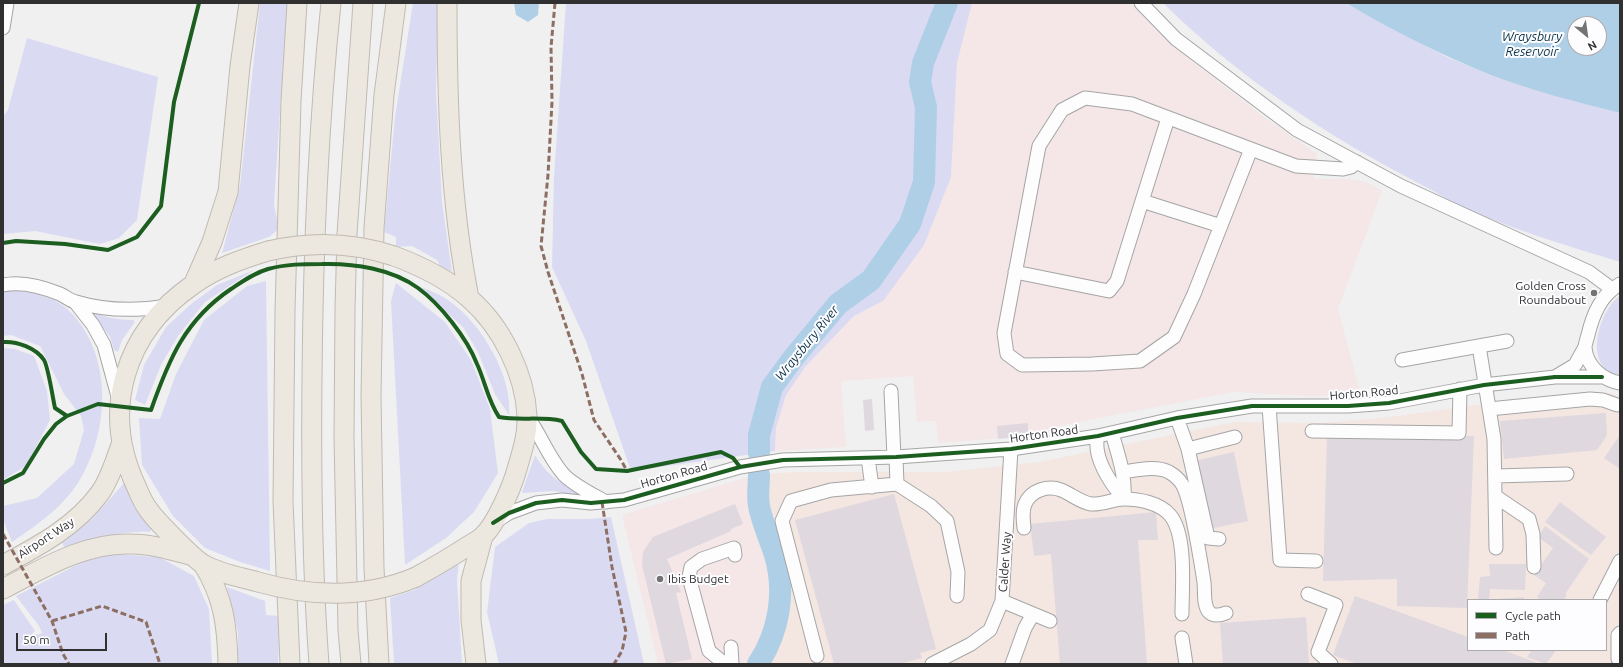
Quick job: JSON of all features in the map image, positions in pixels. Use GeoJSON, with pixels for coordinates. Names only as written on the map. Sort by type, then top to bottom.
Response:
{"type":"FeatureCollection","features":[{"type":"Feature","properties":{"kind":"highway"},"geometry":{"type":"LineString","coordinates":[[194,283],[212,242],[228,192],[240,66],[249,3]]}},
{"type":"Feature","properties":{"kind":"highway"},"geometry":{"type":"LineString","coordinates":[[290,664],[283,501],[285,326],[291,101],[297,3]]}},
{"type":"Feature","properties":{"kind":"highway"},"geometry":{"type":"LineString","coordinates":[[319,664],[311,444],[312,297],[319,154],[331,3]]}},
{"type":"Feature","properties":{"kind":"highway"},"geometry":{"type":"LineString","coordinates":[[351,664],[348,630],[344,445],[345,301],[347,234],[364,3]]}},
{"type":"Feature","properties":{"kind":"highway"},"geometry":{"type":"LineString","coordinates":[[379,664],[374,568],[372,428],[374,228],[384,94],[396,3]]}},
{"type":"Feature","properties":{"kind":"highway"},"geometry":{"type":"LineString","coordinates":[[447,3],[450,152],[463,266],[469,298]]}},
{"type":"Feature","properties":{"kind":"highway"},"geometry":{"type":"LineString","coordinates":[[228,664],[225,612],[218,593],[197,560],[148,510],[131,476],[121,446],[119,401],[126,373],[136,348],[167,306],[194,283],[240,260],[268,251],[306,244],[339,244],[361,246],[394,256],[430,272],[469,298],[495,328],[509,350],[520,379],[527,416],[523,451],[512,486],[488,530],[471,580],[471,620],[476,664]]}},
{"type":"Feature","properties":{"kind":"highway","name":"Airport Way"},"geometry":{"type":"LineString","coordinates":[[3,565],[33,550],[73,522],[100,493],[109,477],[121,446]]}},
{"type":"Feature","properties":{"kind":"highway","name":"Airport Way"},"geometry":{"type":"LineString","coordinates":[[3,589],[70,555],[102,547],[137,544],[159,546],[258,582],[294,591],[342,594],[390,586],[416,577],[436,567],[488,530]]}},
{"type":"Feature","properties":{"kind":"street"},"geometry":{"type":"LineString","coordinates":[[3,28],[7,3]]}},
{"type":"Feature","properties":{"kind":"street"},"geometry":{"type":"LineString","coordinates":[[1141,3],[1176,38],[1297,130],[1401,186],[1589,272],[1616,286]]}},
{"type":"Feature","properties":{"kind":"street"},"geometry":{"type":"LineString","coordinates":[[1251,149],[1194,294],[1174,337],[1140,361],[1092,364],[1022,365],[1007,354],[1004,332],[1039,146],[1062,110],[1085,98],[1132,104],[1296,166],[1344,169],[1351,167],[1357,162]]}},
{"type":"Feature","properties":{"kind":"street"},"geometry":{"type":"LineString","coordinates":[[1015,272],[1109,291],[1117,281],[1168,118]]}},
{"type":"Feature","properties":{"kind":"street"},"geometry":{"type":"LineString","coordinates":[[1142,201],[1221,226]]}},
{"type":"Feature","properties":{"kind":"street"},"geometry":{"type":"LineString","coordinates":[[3,285],[22,284],[59,294],[75,302],[130,311],[167,306]]}},
{"type":"Feature","properties":{"kind":"street","name":"Horton Road"},"geometry":{"type":"LineString","coordinates":[[1555,377],[1575,365],[1585,347],[1596,310],[1616,286]]}},
{"type":"Feature","properties":{"kind":"street"},"geometry":{"type":"LineString","coordinates":[[75,302],[93,325],[104,345],[119,401]]}},
{"type":"Feature","properties":{"kind":"street"},"geometry":{"type":"LineString","coordinates":[[1402,360],[1507,341]]}},
{"type":"Feature","properties":{"kind":"street"},"geometry":{"type":"LineString","coordinates":[[1479,346],[1484,385],[1494,439],[1496,548]]}},
{"type":"Feature","properties":{"kind":"street"},"geometry":{"type":"LineString","coordinates":[[1585,347],[1594,368],[1602,377]]}},
{"type":"Feature","properties":{"kind":"street","name":"Horton Road"},"geometry":{"type":"LineString","coordinates":[[488,530],[509,513],[536,503],[562,500],[591,503],[624,500],[740,467],[783,460],[895,457],[1011,449],[1098,436],[1177,418],[1252,406],[1362,405],[1389,403],[1484,385],[1555,377],[1602,377],[1620,383]]}},
{"type":"Feature","properties":{"kind":"street"},"geometry":{"type":"LineString","coordinates":[[1312,431],[1459,433],[1460,389]]}},
{"type":"Feature","properties":{"kind":"street"},"geometry":{"type":"LineString","coordinates":[[891,391],[897,484]]}},
{"type":"Feature","properties":{"kind":"street"},"geometry":{"type":"LineString","coordinates":[[1489,409],[1590,399],[1603,400],[1617,405]]}},
{"type":"Feature","properties":{"kind":"street"},"geometry":{"type":"LineString","coordinates":[[1269,406],[1280,560],[1316,561]]}},
{"type":"Feature","properties":{"kind":"street"},"geometry":{"type":"LineString","coordinates":[[527,416],[539,432],[556,465],[565,476],[606,502]]}},
{"type":"Feature","properties":{"kind":"street"},"geometry":{"type":"LineString","coordinates":[[1177,418],[1188,449],[1208,538],[1219,539]]}},
{"type":"Feature","properties":{"kind":"street"},"geometry":{"type":"LineString","coordinates":[[1112,433],[1123,472],[1125,486],[1124,499]]}},
{"type":"Feature","properties":{"kind":"street"},"geometry":{"type":"LineString","coordinates":[[1098,436],[1096,447],[1101,461],[1112,485],[1124,499]]}},
{"type":"Feature","properties":{"kind":"street"},"geometry":{"type":"LineString","coordinates":[[1188,449],[1235,437]]}},
{"type":"Feature","properties":{"kind":"street"},"geometry":{"type":"LineString","coordinates":[[1072,440],[1089,450],[1101,461]]}},
{"type":"Feature","properties":{"kind":"street","name":"Calder Way"},"geometry":{"type":"LineString","coordinates":[[932,664],[949,660],[990,630],[1002,601],[1011,449]]}},
{"type":"Feature","properties":{"kind":"street"},"geometry":{"type":"LineString","coordinates":[[868,458],[872,487]]}},
{"type":"Feature","properties":{"kind":"street"},"geometry":{"type":"LineString","coordinates":[[1123,472],[1155,469],[1167,471],[1176,477],[1183,485],[1197,546],[1204,583],[1206,606],[1208,611],[1212,614],[1218,615],[1226,613]]}},
{"type":"Feature","properties":{"kind":"street"},"geometry":{"type":"LineString","coordinates":[[1495,476],[1567,474]]}},
{"type":"Feature","properties":{"kind":"street"},"geometry":{"type":"LineString","coordinates":[[817,656],[782,521],[790,501],[831,490],[897,484],[931,506],[947,521],[958,572],[957,596]]}},
{"type":"Feature","properties":{"kind":"street"},"geometry":{"type":"LineString","coordinates":[[1024,528],[1023,514],[1025,503],[1033,493],[1044,488],[1056,488],[1092,504],[1124,499],[1154,505],[1169,514],[1174,522],[1180,546],[1182,614]]}},
{"type":"Feature","properties":{"kind":"street"},"geometry":{"type":"LineString","coordinates":[[1495,496],[1529,519],[1532,524],[1534,567]]}},
{"type":"Feature","properties":{"kind":"street"},"geometry":{"type":"LineString","coordinates":[[725,664],[708,651],[689,577],[691,567],[702,559],[734,548],[735,556]]}},
{"type":"Feature","properties":{"kind":"street"},"geometry":{"type":"LineString","coordinates":[[1601,599],[1620,561]]}},
{"type":"Feature","properties":{"kind":"street"},"geometry":{"type":"LineString","coordinates":[[1308,594],[1336,605],[1318,652],[1331,664]]}},
{"type":"Feature","properties":{"kind":"street"},"geometry":{"type":"LineString","coordinates":[[1002,601],[1050,621]]}},
{"type":"Feature","properties":{"kind":"street"},"geometry":{"type":"LineString","coordinates":[[1012,664],[1025,628],[1033,614]]}},
{"type":"Feature","properties":{"kind":"street"},"geometry":{"type":"LineString","coordinates":[[1618,659],[1618,635],[1620,633]]}},
{"type":"Feature","properties":{"kind":"street"},"geometry":{"type":"LineString","coordinates":[[1182,638],[1186,664]]}},
{"type":"Feature","properties":{"kind":"street"},"geometry":{"type":"LineString","coordinates":[[732,647],[732,664]]}},
{"type":"Feature","properties":{"kind":"shaded area"},"geometry":{"type":"Polygon","coordinates":[[[260,3],[287,3],[274,205],[279,229],[269,237],[222,253],[240,186],[260,3]]]}},
{"type":"Feature","properties":{"kind":"shaded area"},"geometry":{"type":"Polygon","coordinates":[[[413,3],[438,3],[436,90],[442,202],[452,272],[440,266],[437,260],[412,246],[396,247],[396,237],[384,232],[395,117],[413,3]]]}},
{"type":"Feature","properties":{"kind":"shaded area"},"geometry":{"type":"Polygon","coordinates":[[[566,3],[972,3],[957,63],[951,177],[924,245],[883,301],[854,316],[806,366],[786,395],[776,428],[775,451],[631,471],[586,341],[552,267],[554,176],[566,3]]]}},
{"type":"Feature","properties":{"kind":"shaded area"},"geometry":{"type":"Polygon","coordinates":[[[972,3],[1130,3],[1157,31],[1192,61],[1265,118],[1317,154],[1314,179],[1350,179],[1367,182],[1382,191],[1338,309],[1361,395],[1310,396],[1233,392],[1053,427],[1057,432],[1028,436],[938,443],[936,421],[917,422],[913,376],[841,381],[846,447],[775,451],[776,428],[786,394],[806,366],[854,316],[883,301],[951,177],[957,63],[972,3]]]}},
{"type":"Feature","properties":{"kind":"shaded area"},"geometry":{"type":"Polygon","coordinates":[[[1163,3],[1346,3],[1449,58],[1525,87],[1620,113],[1620,262],[1528,233],[1474,212],[1351,146],[1285,103],[1253,80],[1222,56],[1163,3]]]}},
{"type":"Feature","properties":{"kind":"shaded area"},"geometry":{"type":"Polygon","coordinates":[[[27,38],[158,77],[137,220],[119,238],[100,244],[35,231],[3,234],[3,116],[8,110],[27,38]]]}},
{"type":"Feature","properties":{"kind":"shaded area"},"geometry":{"type":"Polygon","coordinates":[[[254,270],[205,302],[178,336],[161,365],[145,405],[135,400],[144,365],[166,327],[191,304],[217,285],[254,270]]]}},
{"type":"Feature","properties":{"kind":"shaded area"},"geometry":{"type":"Polygon","coordinates":[[[266,281],[270,571],[240,562],[205,548],[173,516],[142,465],[139,418],[160,419],[176,374],[204,320],[247,286],[266,281]]]}},
{"type":"Feature","properties":{"kind":"shaded area"},"geometry":{"type":"Polygon","coordinates":[[[396,283],[445,322],[471,360],[490,409],[498,473],[474,512],[446,538],[405,565],[391,301],[396,283]]]}},
{"type":"Feature","properties":{"kind":"shaded area"},"geometry":{"type":"Polygon","coordinates":[[[416,285],[448,300],[474,324],[493,353],[501,369],[509,400],[509,415],[495,394],[478,352],[463,327],[416,285]]]}},
{"type":"Feature","properties":{"kind":"shaded area"},"geometry":{"type":"Polygon","coordinates":[[[10,290],[32,293],[46,297],[65,307],[80,324],[92,344],[99,365],[102,388],[102,411],[98,434],[92,456],[82,476],[69,496],[52,513],[12,542],[3,520],[3,506],[37,498],[74,464],[84,430],[81,416],[64,394],[40,346],[11,335],[3,336],[3,292],[10,290]]]}},
{"type":"Feature","properties":{"kind":"shaded area"},"geometry":{"type":"Polygon","coordinates":[[[1620,296],[1620,375],[1608,371],[1601,362],[1597,351],[1600,325],[1612,303],[1620,296]]]}},
{"type":"Feature","properties":{"kind":"shaded area"},"geometry":{"type":"Polygon","coordinates":[[[91,312],[112,318],[133,320],[135,322],[122,340],[118,352],[114,350],[110,337],[91,312]]]}},
{"type":"Feature","properties":{"kind":"shaded area"},"geometry":{"type":"Polygon","coordinates":[[[3,348],[15,349],[34,356],[47,391],[50,420],[26,466],[3,480],[3,348]]]}},
{"type":"Feature","properties":{"kind":"shaded area"},"geometry":{"type":"Polygon","coordinates":[[[1611,393],[1620,397],[1620,664],[764,664],[762,650],[775,606],[775,591],[756,524],[755,475],[794,472],[946,472],[1039,462],[1234,422],[1321,423],[1383,418],[1505,401],[1611,393]]]}},
{"type":"Feature","properties":{"kind":"shaded area"},"geometry":{"type":"Polygon","coordinates":[[[535,455],[546,470],[560,482],[593,499],[554,491],[523,493],[522,492],[535,455]]]}},
{"type":"Feature","properties":{"kind":"shaded area"},"geometry":{"type":"Polygon","coordinates":[[[755,475],[756,524],[775,591],[775,606],[762,650],[764,664],[658,664],[622,515],[755,475]]]}},
{"type":"Feature","properties":{"kind":"shaded area"},"geometry":{"type":"Polygon","coordinates":[[[124,483],[136,507],[152,528],[150,532],[117,534],[97,539],[66,550],[62,543],[92,519],[124,483]]]}},
{"type":"Feature","properties":{"kind":"shaded area"},"geometry":{"type":"Polygon","coordinates":[[[611,517],[644,664],[499,664],[487,612],[495,547],[529,523],[547,519],[589,519],[611,517]]]}},
{"type":"Feature","properties":{"kind":"shaded area"},"geometry":{"type":"Polygon","coordinates":[[[100,553],[159,557],[194,576],[209,609],[212,664],[3,664],[3,605],[14,600],[35,631],[28,638],[42,633],[39,626],[16,596],[100,553]]]}},
{"type":"Feature","properties":{"kind":"shaded area"},"geometry":{"type":"Polygon","coordinates":[[[459,561],[457,580],[462,664],[394,664],[390,598],[414,590],[459,561]]]}},
{"type":"Feature","properties":{"kind":"shaded area"},"geometry":{"type":"Polygon","coordinates":[[[227,587],[265,601],[266,615],[280,616],[278,664],[238,664],[238,633],[227,587]]]}},
{"type":"Feature","properties":{"kind":"water"},"geometry":{"type":"Polygon","coordinates":[[[514,3],[539,3],[538,15],[528,22],[516,15],[514,3]]]}},
{"type":"Feature","properties":{"kind":"water","name":"Wraysbury Reservoir"},"geometry":{"type":"Polygon","coordinates":[[[1346,3],[1620,3],[1620,113],[1507,81],[1436,51],[1399,33],[1346,3]]]}},
{"type":"Feature","properties":{"kind":"building"},"geometry":{"type":"Polygon","coordinates":[[[872,399],[874,430],[865,431],[863,400],[872,399]]]}},
{"type":"Feature","properties":{"kind":"building"},"geometry":{"type":"Polygon","coordinates":[[[1606,413],[1607,435],[1597,450],[1504,459],[1500,421],[1606,413]]]}},
{"type":"Feature","properties":{"kind":"building"},"geometry":{"type":"Polygon","coordinates":[[[1028,423],[1028,436],[998,439],[997,426],[1028,423]]]}},
{"type":"Feature","properties":{"kind":"building"},"geometry":{"type":"Polygon","coordinates":[[[1620,435],[1620,469],[1604,458],[1620,435]]]}},
{"type":"Feature","properties":{"kind":"building"},"geometry":{"type":"Polygon","coordinates":[[[1474,436],[1467,608],[1397,606],[1397,579],[1323,581],[1327,437],[1474,436]]]}},
{"type":"Feature","properties":{"kind":"building"},"geometry":{"type":"Polygon","coordinates":[[[1234,452],[1248,521],[1209,529],[1194,461],[1234,452]]]}},
{"type":"Feature","properties":{"kind":"building"},"geometry":{"type":"Polygon","coordinates":[[[894,494],[936,649],[920,653],[922,658],[899,664],[834,664],[795,520],[894,494]]]}},
{"type":"Feature","properties":{"kind":"building"},"geometry":{"type":"Polygon","coordinates":[[[1560,502],[1606,537],[1591,555],[1545,522],[1560,502]]]}},
{"type":"Feature","properties":{"kind":"building","name":"Ibis Budget"},"geometry":{"type":"Polygon","coordinates":[[[735,504],[743,524],[731,529],[731,531],[667,559],[681,592],[676,593],[692,659],[666,664],[642,565],[643,552],[653,537],[735,504]]]}},
{"type":"Feature","properties":{"kind":"building"},"geometry":{"type":"Polygon","coordinates":[[[1156,512],[1158,540],[1138,540],[1147,664],[1060,664],[1051,554],[1034,556],[1030,524],[1156,512]]]}},
{"type":"Feature","properties":{"kind":"building"},"geometry":{"type":"Polygon","coordinates":[[[1545,526],[1589,559],[1565,594],[1567,595],[1565,599],[1540,599],[1537,597],[1546,583],[1534,575],[1553,548],[1538,537],[1545,526]]]}},
{"type":"Feature","properties":{"kind":"building"},"geometry":{"type":"Polygon","coordinates":[[[1489,564],[1526,564],[1525,590],[1490,589],[1489,599],[1478,599],[1480,577],[1490,576],[1489,564]]]}},
{"type":"Feature","properties":{"kind":"building"},"geometry":{"type":"Polygon","coordinates":[[[1355,596],[1467,637],[1467,651],[1506,651],[1540,664],[1357,664],[1333,655],[1355,596]]]}},
{"type":"Feature","properties":{"kind":"building"},"geometry":{"type":"Polygon","coordinates":[[[1524,597],[1524,599],[1496,599],[1524,597]]]}},
{"type":"Feature","properties":{"kind":"building"},"geometry":{"type":"Polygon","coordinates":[[[1306,617],[1309,664],[1223,664],[1220,623],[1306,617]]]}},
{"type":"Feature","properties":{"kind":"building"},"geometry":{"type":"Polygon","coordinates":[[[1531,651],[1555,651],[1546,664],[1527,657],[1531,651]]]}},
{"type":"Feature","properties":{"kind":"waterway","name":"Wraysbury River"},"geometry":{"type":"LineString","coordinates":[[759,453],[759,435],[772,387],[794,357],[838,304],[871,280],[910,224],[924,182],[926,107],[920,82],[923,63],[947,3]]}},
{"type":"Feature","properties":{"kind":"waterway","name":"Wraysbury River"},"geometry":{"type":"LineString","coordinates":[[758,664],[765,652],[776,625],[780,597],[780,583],[775,555],[760,512],[758,494],[759,475]]}},
{"type":"Feature","properties":{"kind":"marked path"},"geometry":{"type":"LineString","coordinates":[[555,3],[551,47],[552,102],[548,175],[541,246],[548,272],[582,374],[594,420],[627,471]]}},
{"type":"Feature","properties":{"kind":"marked path"},"geometry":{"type":"LineString","coordinates":[[602,502],[612,567],[626,632],[622,651],[614,664]]}},
{"type":"Feature","properties":{"kind":"marked path"},"geometry":{"type":"LineString","coordinates":[[3,534],[52,621],[63,654],[69,664]]}},
{"type":"Feature","properties":{"kind":"marked path"},"geometry":{"type":"LineString","coordinates":[[52,621],[102,606],[146,622],[160,664]]}},
{"type":"Feature","properties":{"kind":"cycle path"},"geometry":{"type":"LineString","coordinates":[[3,243],[16,241],[65,244],[108,250],[137,237],[161,206],[174,102],[199,3]]}},
{"type":"Feature","properties":{"kind":"cycle path"},"geometry":{"type":"LineString","coordinates":[[3,483],[23,473],[44,439],[56,424],[67,416],[98,404],[151,410],[172,357],[180,342],[190,327],[215,301],[244,280],[268,269],[282,266],[308,264],[334,264],[372,268],[397,276],[418,288],[444,312],[467,343],[480,371],[495,411],[499,417],[562,421],[581,452],[596,469],[627,471],[721,452],[733,458],[740,467]]}},
{"type":"Feature","properties":{"kind":"cycle path"},"geometry":{"type":"LineString","coordinates":[[3,342],[26,346],[41,356],[46,363],[55,408],[67,416]]}},
{"type":"Feature","properties":{"kind":"cycle path"},"geometry":{"type":"LineString","coordinates":[[493,523],[509,513],[536,503],[562,500],[591,503],[624,500],[740,467],[783,460],[896,457],[1011,449],[1098,436],[1177,418],[1252,406],[1348,406],[1389,403],[1484,385],[1555,377],[1602,377]]}},
{"type":"Feature","properties":{"kind":"place","name":"Golden Cross Roundabout"},"geometry":{"type":"Point","coordinates":[1594,293]}},
{"type":"Feature","properties":{"kind":"place","name":"Ibis Budget"},"geometry":{"type":"Point","coordinates":[660,579]}}]}
